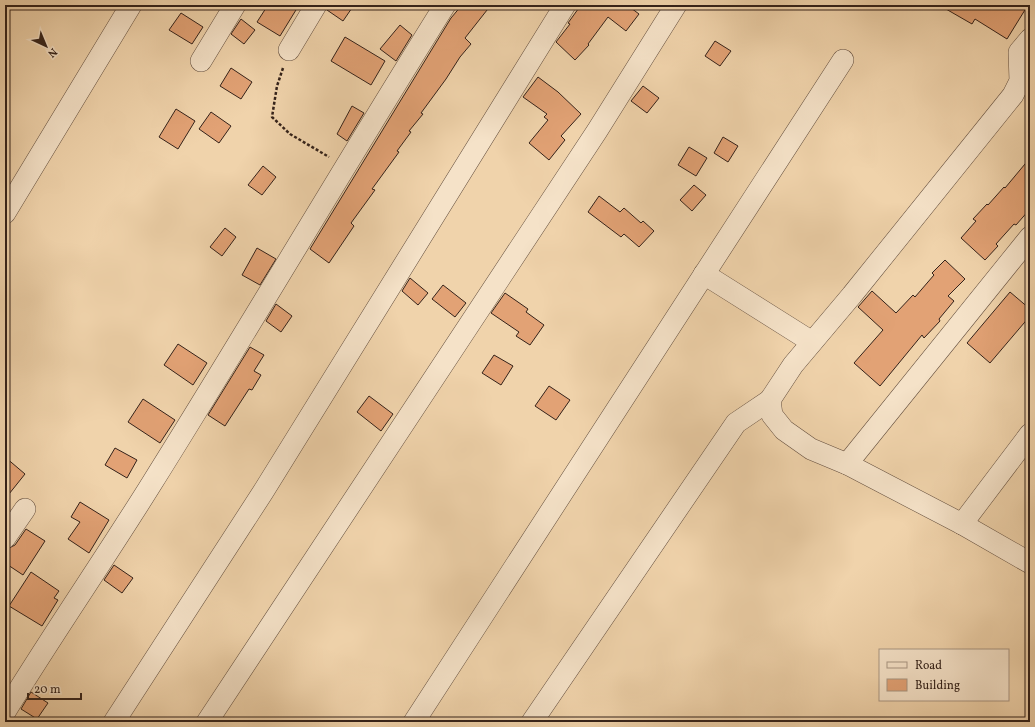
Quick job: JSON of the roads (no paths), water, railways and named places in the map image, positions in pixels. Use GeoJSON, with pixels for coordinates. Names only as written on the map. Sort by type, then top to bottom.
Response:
{"type":"FeatureCollection","features":[{"type":"Feature","properties":{"kind":"street"},"geometry":{"type":"LineString","coordinates":[[5,213],[131,5]]}},
{"type":"Feature","properties":{"kind":"street"},"geometry":{"type":"LineString","coordinates":[[200,61],[235,5]]}},
{"type":"Feature","properties":{"kind":"street"},"geometry":{"type":"LineString","coordinates":[[289,50],[316,5]]}},
{"type":"Feature","properties":{"kind":"street"},"geometry":{"type":"LineString","coordinates":[[5,712],[41,653],[151,484],[445,5]]}},
{"type":"Feature","properties":{"kind":"street"},"geometry":{"type":"LineString","coordinates":[[114,722],[264,492],[565,5]]}},
{"type":"Feature","properties":{"kind":"street"},"geometry":{"type":"LineString","coordinates":[[207,722],[592,138],[676,5]]}},
{"type":"Feature","properties":{"kind":"street"},"geometry":{"type":"LineString","coordinates":[[532,722],[736,423],[770,400],[793,365],[1013,95],[1020,81],[1019,52],[1030,39]]}},
{"type":"Feature","properties":{"kind":"street"},"geometry":{"type":"LineString","coordinates":[[414,722],[843,60]]}},
{"type":"Feature","properties":{"kind":"street"},"geometry":{"type":"LineString","coordinates":[[847,464],[1030,237]]}},
{"type":"Feature","properties":{"kind":"street"},"geometry":{"type":"LineString","coordinates":[[704,274],[812,342]]}},
{"type":"Feature","properties":{"kind":"street"},"geometry":{"type":"LineString","coordinates":[[770,400],[772,415],[784,430],[811,449],[847,464],[962,524],[1030,563]]}},
{"type":"Feature","properties":{"kind":"street"},"geometry":{"type":"LineString","coordinates":[[962,524],[1030,434]]}},
{"type":"Feature","properties":{"kind":"street"},"geometry":{"type":"LineString","coordinates":[[5,538],[25,509]]}}]}
